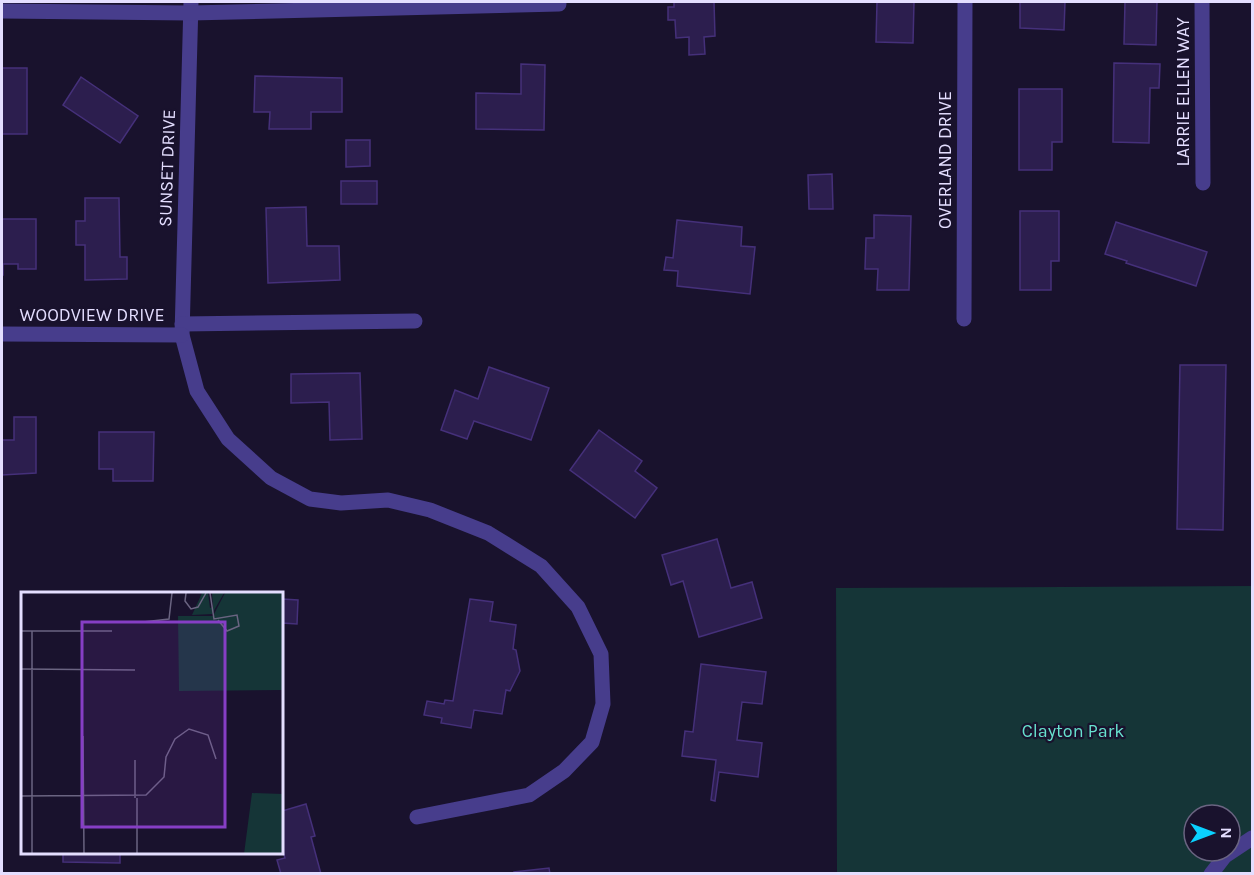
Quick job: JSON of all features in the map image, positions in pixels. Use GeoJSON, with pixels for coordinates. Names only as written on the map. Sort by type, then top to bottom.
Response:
{"type":"FeatureCollection","features":[{"type":"Feature","properties":{"kind":"street","name":"OVERLAND DRIVE"},"geometry":{"type":"LineString","coordinates":[[964,319],[965,2]]}},
{"type":"Feature","properties":{"kind":"street","name":"LARRIE ELLEN WAY"},"geometry":{"type":"LineString","coordinates":[[1202,2],[1203,183]]}},
{"type":"Feature","properties":{"kind":"street"},"geometry":{"type":"LineString","coordinates":[[2,11],[559,4]]}},
{"type":"Feature","properties":{"kind":"street","name":"SUNSET DRIVE"},"geometry":{"type":"LineString","coordinates":[[190,7],[182,329],[197,391],[228,439],[271,478],[310,499],[341,503],[388,500],[430,510],[488,533],[541,566],[578,607],[601,654],[603,704],[591,742],[564,771],[529,795],[417,817]]}},
{"type":"Feature","properties":{"kind":"street","name":"WOODVIEW DRIVE"},"geometry":{"type":"LineString","coordinates":[[2,334],[415,321]]}},
{"type":"Feature","properties":{"kind":"street"},"geometry":{"type":"LineString","coordinates":[[1211,873],[1225,856],[1252,838]]}},
{"type":"Feature","properties":{"kind":"green space","name":"Clayton Park"},"geometry":{"type":"Polygon","coordinates":[[[1252,586],[1252,873],[837,873],[836,588],[1252,586]]]}},
{"type":"Feature","properties":{"kind":"building"},"geometry":{"type":"Polygon","coordinates":[[[674,2],[714,2],[715,36],[704,37],[705,54],[689,55],[689,37],[676,38],[675,20],[668,20],[668,7],[674,7],[674,2]]]}},
{"type":"Feature","properties":{"kind":"building"},"geometry":{"type":"Polygon","coordinates":[[[877,2],[914,2],[913,43],[876,42],[877,2]]]}},
{"type":"Feature","properties":{"kind":"building"},"geometry":{"type":"Polygon","coordinates":[[[1020,2],[1065,2],[1064,30],[1020,28],[1020,2]]]}},
{"type":"Feature","properties":{"kind":"building"},"geometry":{"type":"Polygon","coordinates":[[[1125,2],[1157,2],[1156,45],[1124,44],[1125,2]]]}},
{"type":"Feature","properties":{"kind":"building"},"geometry":{"type":"Polygon","coordinates":[[[1114,63],[1160,64],[1159,88],[1150,88],[1149,143],[1113,142],[1114,63]]]}},
{"type":"Feature","properties":{"kind":"building"},"geometry":{"type":"Polygon","coordinates":[[[521,64],[545,65],[544,130],[476,129],[476,93],[521,94],[521,64]]]}},
{"type":"Feature","properties":{"kind":"building"},"geometry":{"type":"Polygon","coordinates":[[[2,68],[27,68],[27,134],[2,134],[2,68]]]}},
{"type":"Feature","properties":{"kind":"building"},"geometry":{"type":"Polygon","coordinates":[[[255,76],[342,78],[342,112],[311,112],[311,129],[269,129],[270,112],[254,112],[255,76]]]}},
{"type":"Feature","properties":{"kind":"building"},"geometry":{"type":"Polygon","coordinates":[[[81,77],[138,116],[120,143],[63,105],[81,77]]]}},
{"type":"Feature","properties":{"kind":"building"},"geometry":{"type":"Polygon","coordinates":[[[1019,89],[1062,89],[1062,142],[1052,142],[1052,170],[1019,170],[1019,89]]]}},
{"type":"Feature","properties":{"kind":"building"},"geometry":{"type":"Polygon","coordinates":[[[346,140],[370,140],[370,166],[346,167],[346,140]]]}},
{"type":"Feature","properties":{"kind":"building"},"geometry":{"type":"Polygon","coordinates":[[[832,174],[833,209],[809,209],[808,175],[832,174]]]}},
{"type":"Feature","properties":{"kind":"building"},"geometry":{"type":"Polygon","coordinates":[[[341,181],[377,181],[377,204],[341,204],[341,181]]]}},
{"type":"Feature","properties":{"kind":"building"},"geometry":{"type":"Polygon","coordinates":[[[85,198],[119,198],[120,257],[127,257],[127,279],[85,280],[85,245],[76,245],[76,221],[85,221],[85,198]]]}},
{"type":"Feature","properties":{"kind":"building"},"geometry":{"type":"Polygon","coordinates":[[[306,207],[307,246],[339,246],[340,280],[268,283],[266,208],[306,207]]]}},
{"type":"Feature","properties":{"kind":"building"},"geometry":{"type":"Polygon","coordinates":[[[1020,211],[1059,211],[1059,261],[1051,261],[1051,290],[1020,290],[1020,211]]]}},
{"type":"Feature","properties":{"kind":"building"},"geometry":{"type":"Polygon","coordinates":[[[874,215],[911,216],[909,290],[877,290],[878,269],[865,269],[866,238],[874,238],[874,215]]]}},
{"type":"Feature","properties":{"kind":"building"},"geometry":{"type":"Polygon","coordinates":[[[2,219],[36,219],[36,269],[18,269],[18,264],[3,264],[2,275],[2,219]]]}},
{"type":"Feature","properties":{"kind":"building"},"geometry":{"type":"Polygon","coordinates":[[[677,220],[742,227],[741,246],[755,247],[750,294],[677,286],[678,271],[664,270],[666,257],[673,258],[677,220]]]}},
{"type":"Feature","properties":{"kind":"building"},"geometry":{"type":"Polygon","coordinates":[[[1116,222],[1207,252],[1196,286],[1105,254],[1116,222]]]}},
{"type":"Feature","properties":{"kind":"building"},"geometry":{"type":"Polygon","coordinates":[[[1180,365],[1226,365],[1223,530],[1177,529],[1180,365]]]}},
{"type":"Feature","properties":{"kind":"building"},"geometry":{"type":"Polygon","coordinates":[[[489,367],[549,388],[531,440],[474,421],[467,439],[441,430],[455,390],[478,399],[489,367]]]}},
{"type":"Feature","properties":{"kind":"building"},"geometry":{"type":"Polygon","coordinates":[[[360,373],[362,439],[330,440],[329,402],[291,403],[291,374],[360,373]]]}},
{"type":"Feature","properties":{"kind":"building"},"geometry":{"type":"Polygon","coordinates":[[[14,417],[36,417],[36,473],[2,475],[2,440],[14,440],[14,417]]]}},
{"type":"Feature","properties":{"kind":"building"},"geometry":{"type":"Polygon","coordinates":[[[599,430],[642,461],[635,471],[657,488],[635,518],[570,470],[599,430]]]}},
{"type":"Feature","properties":{"kind":"building"},"geometry":{"type":"Polygon","coordinates":[[[99,432],[154,432],[153,481],[113,481],[113,469],[99,469],[99,432]]]}},
{"type":"Feature","properties":{"kind":"building"},"geometry":{"type":"Polygon","coordinates":[[[717,539],[731,588],[752,582],[762,618],[699,637],[683,581],[671,585],[662,555],[717,539]]]}},
{"type":"Feature","properties":{"kind":"building"},"geometry":{"type":"Polygon","coordinates":[[[284,599],[298,600],[297,624],[284,623],[284,599]]]}},
{"type":"Feature","properties":{"kind":"building"},"geometry":{"type":"Polygon","coordinates":[[[470,599],[493,602],[490,621],[516,625],[513,649],[516,650],[520,671],[510,691],[506,690],[502,714],[474,710],[471,728],[441,723],[442,718],[424,715],[427,701],[444,704],[445,700],[453,701],[470,599]]]}},
{"type":"Feature","properties":{"kind":"building"},"geometry":{"type":"Polygon","coordinates":[[[701,664],[766,672],[762,704],[742,702],[737,740],[762,743],[758,777],[719,772],[715,801],[711,800],[716,760],[682,756],[685,731],[693,732],[701,664]]]}},
{"type":"Feature","properties":{"kind":"building"},"geometry":{"type":"Polygon","coordinates":[[[306,804],[315,836],[311,837],[321,874],[281,874],[277,860],[285,858],[284,810],[306,804]]]}},
{"type":"Feature","properties":{"kind":"building"},"geometry":{"type":"Polygon","coordinates":[[[63,854],[120,854],[120,863],[63,862],[63,854]]]}},
{"type":"Feature","properties":{"kind":"building"},"geometry":{"type":"Polygon","coordinates":[[[549,868],[550,874],[514,874],[514,872],[549,868]]]}}]}
